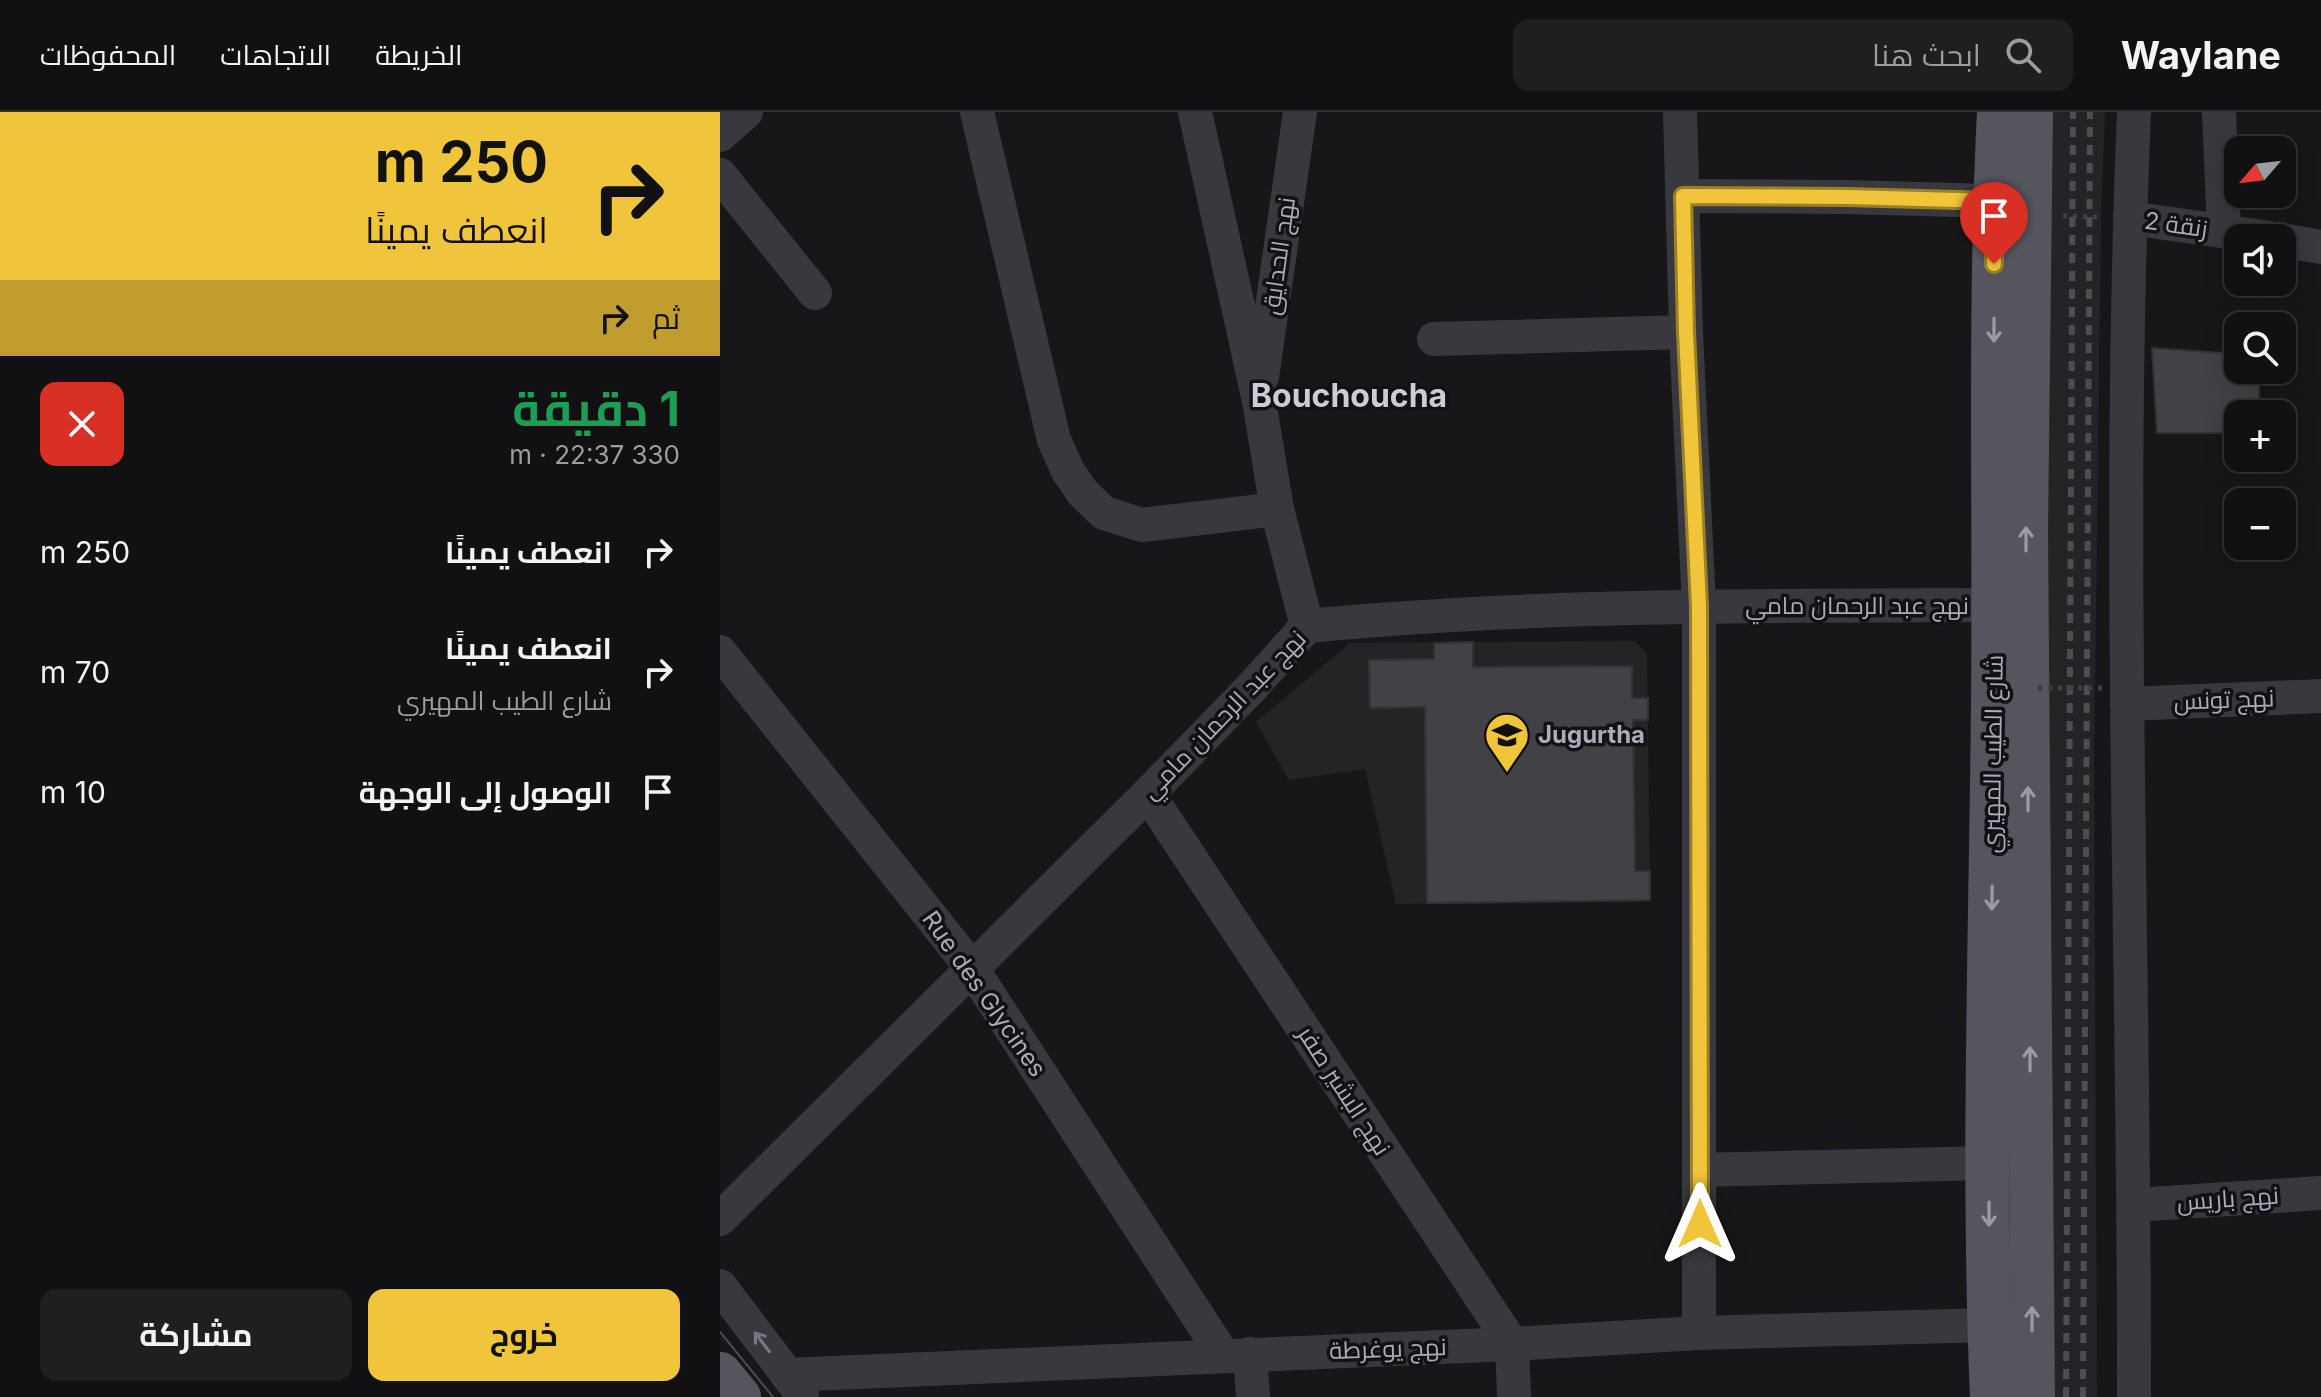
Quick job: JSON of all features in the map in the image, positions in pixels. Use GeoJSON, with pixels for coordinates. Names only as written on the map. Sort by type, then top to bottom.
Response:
{"type":"FeatureCollection","features":[{"type":"Feature","properties":{"kind":"main road","name":"شارع الطيب المهيري"},"geometry":{"type":"LineString","coordinates":[[1992,1397],[1989,1163],[1994,201],[1999,112]]}},
{"type":"Feature","properties":{"kind":"main road","name":"شارع الطيب المهيري"},"geometry":{"type":"LineString","coordinates":[[2031,112],[2026,530],[2033,1397]]}},
{"type":"Feature","properties":{"kind":"main road"},"geometry":{"type":"LineString","coordinates":[[720,1374],[739,1397]]}},
{"type":"Feature","properties":{"kind":"street"},"geometry":{"type":"LineString","coordinates":[[720,135],[746,112]]}},
{"type":"Feature","properties":{"kind":"street"},"geometry":{"type":"LineString","coordinates":[[977,112],[1054,440],[1068,471],[1083,493],[1104,513],[1142,525],[1277,509]]}},
{"type":"Feature","properties":{"kind":"street"},"geometry":{"type":"LineString","coordinates":[[1195,112],[1259,401],[1277,509],[1307,626]]}},
{"type":"Feature","properties":{"kind":"street","name":"نهج الحدايق"},"geometry":{"type":"LineString","coordinates":[[1259,401],[1300,112]]}},
{"type":"Feature","properties":{"kind":"street"},"geometry":{"type":"LineString","coordinates":[[1680,112],[1686,332],[1699,606],[1699,1333]]}},
{"type":"Feature","properties":{"kind":"street"},"geometry":{"type":"LineString","coordinates":[[2134,112],[2114,696],[2135,1205],[2134,1397]]}},
{"type":"Feature","properties":{"kind":"street"},"geometry":{"type":"LineString","coordinates":[[2219,112],[2224,231]]}},
{"type":"Feature","properties":{"kind":"street"},"geometry":{"type":"LineString","coordinates":[[720,175],[815,293]]}},
{"type":"Feature","properties":{"kind":"street"},"geometry":{"type":"LineString","coordinates":[[1683,196],[1994,201]]}},
{"type":"Feature","properties":{"kind":"street","name":"زنقة 2"},"geometry":{"type":"LineString","coordinates":[[2130,218],[2224,231]]}},
{"type":"Feature","properties":{"kind":"street"},"geometry":{"type":"LineString","coordinates":[[2296,243],[2321,247]]}},
{"type":"Feature","properties":{"kind":"street"},"geometry":{"type":"LineString","coordinates":[[1434,339],[1686,332]]}},
{"type":"Feature","properties":{"kind":"street","name":"نهج عبد الرحمان مامي"},"geometry":{"type":"LineString","coordinates":[[720,1219],[1148,794],[1307,626],[1699,606],[1994,605]]}},
{"type":"Feature","properties":{"kind":"street","name":"Rue des Glycines"},"geometry":{"type":"LineString","coordinates":[[720,652],[971,967],[1236,1355],[1253,1397]]}},
{"type":"Feature","properties":{"kind":"street","name":"نهج تونس"},"geometry":{"type":"LineString","coordinates":[[2114,696],[2321,696]]}},
{"type":"Feature","properties":{"kind":"street","name":"نهج البشير صفر"},"geometry":{"type":"LineString","coordinates":[[1148,794],[1512,1344]]}},
{"type":"Feature","properties":{"kind":"street"},"geometry":{"type":"LineString","coordinates":[[1700,1170],[1989,1163]]}},
{"type":"Feature","properties":{"kind":"street","name":"نهج باريس"},"geometry":{"type":"LineString","coordinates":[[2135,1205],[2321,1193]]}},
{"type":"Feature","properties":{"kind":"street"},"geometry":{"type":"LineString","coordinates":[[720,1286],[796,1386]]}},
{"type":"Feature","properties":{"kind":"street","name":"نهج يوغرطة"},"geometry":{"type":"LineString","coordinates":[[796,1386],[1236,1355],[1699,1333],[1989,1325]]}},
{"type":"Feature","properties":{"kind":"street"},"geometry":{"type":"LineString","coordinates":[[1512,1344],[1514,1397]]}},
{"type":"Feature","properties":{"kind":"path"},"geometry":{"type":"LineString","coordinates":[[2038,688],[2114,696]]}},
{"type":"Feature","properties":{"kind":"shaded area"},"geometry":{"type":"Polygon","coordinates":[[[2045,112],[2105,112],[2094,763],[2097,1397],[2042,1397],[2045,112]]]}},
{"type":"Feature","properties":{"kind":"shaded area","name":"Jugurtha"},"geometry":{"type":"Polygon","coordinates":[[[1634,641],[1647,654],[1650,900],[1396,904],[1365,769],[1289,780],[1256,722],[1350,643],[1634,641]]]}},
{"type":"Feature","properties":{"kind":"building"},"geometry":{"type":"Polygon","coordinates":[[[2152,348],[2224,353],[2224,384],[2259,384],[2259,400],[2224,400],[2224,433],[2157,433],[2152,348]]]}},
{"type":"Feature","properties":{"kind":"building"},"geometry":{"type":"Polygon","coordinates":[[[1473,642],[1473,667],[1632,666],[1632,698],[1648,698],[1648,720],[1633,720],[1635,871],[1650,871],[1650,900],[1427,903],[1425,707],[1370,708],[1369,660],[1434,659],[1434,643],[1473,642]],[[1577,722],[1467,723],[1470,876],[1579,875],[1577,722]]]}},
{"type":"Feature","properties":{"kind":"building","name":"Jugurtha"},"geometry":{"type":"Polygon","coordinates":[[[1473,642],[1473,667],[1632,666],[1632,698],[1648,698],[1648,720],[1633,720],[1635,871],[1650,871],[1650,900],[1427,903],[1425,707],[1370,708],[1369,660],[1434,659],[1434,643],[1473,642]]]}},
{"type":"Feature","properties":{"kind":"tram line"},"geometry":{"type":"LineString","coordinates":[[720,1332],[773,1397]]}},
{"type":"Feature","properties":{"kind":"railway"},"geometry":{"type":"LineString","coordinates":[[2066,1397],[2073,112]]}},
{"type":"Feature","properties":{"kind":"railway"},"geometry":{"type":"LineString","coordinates":[[2083,1397],[2090,112]]}},
{"type":"Feature","properties":{"kind":"place","name":"Jugurtha"},"geometry":{"type":"Point","coordinates":[1507,774]}},
{"type":"Feature","properties":{"kind":"district","name":"Bouchoucha"},"geometry":{"type":"Point","coordinates":[1349,396]}},
{"type":"Feature","properties":{"kind":"route"},"geometry":{"type":"LineString","coordinates":[[1700,1224],[1699,606],[1683,196],[1994,201],[1994,264]]}}]}
